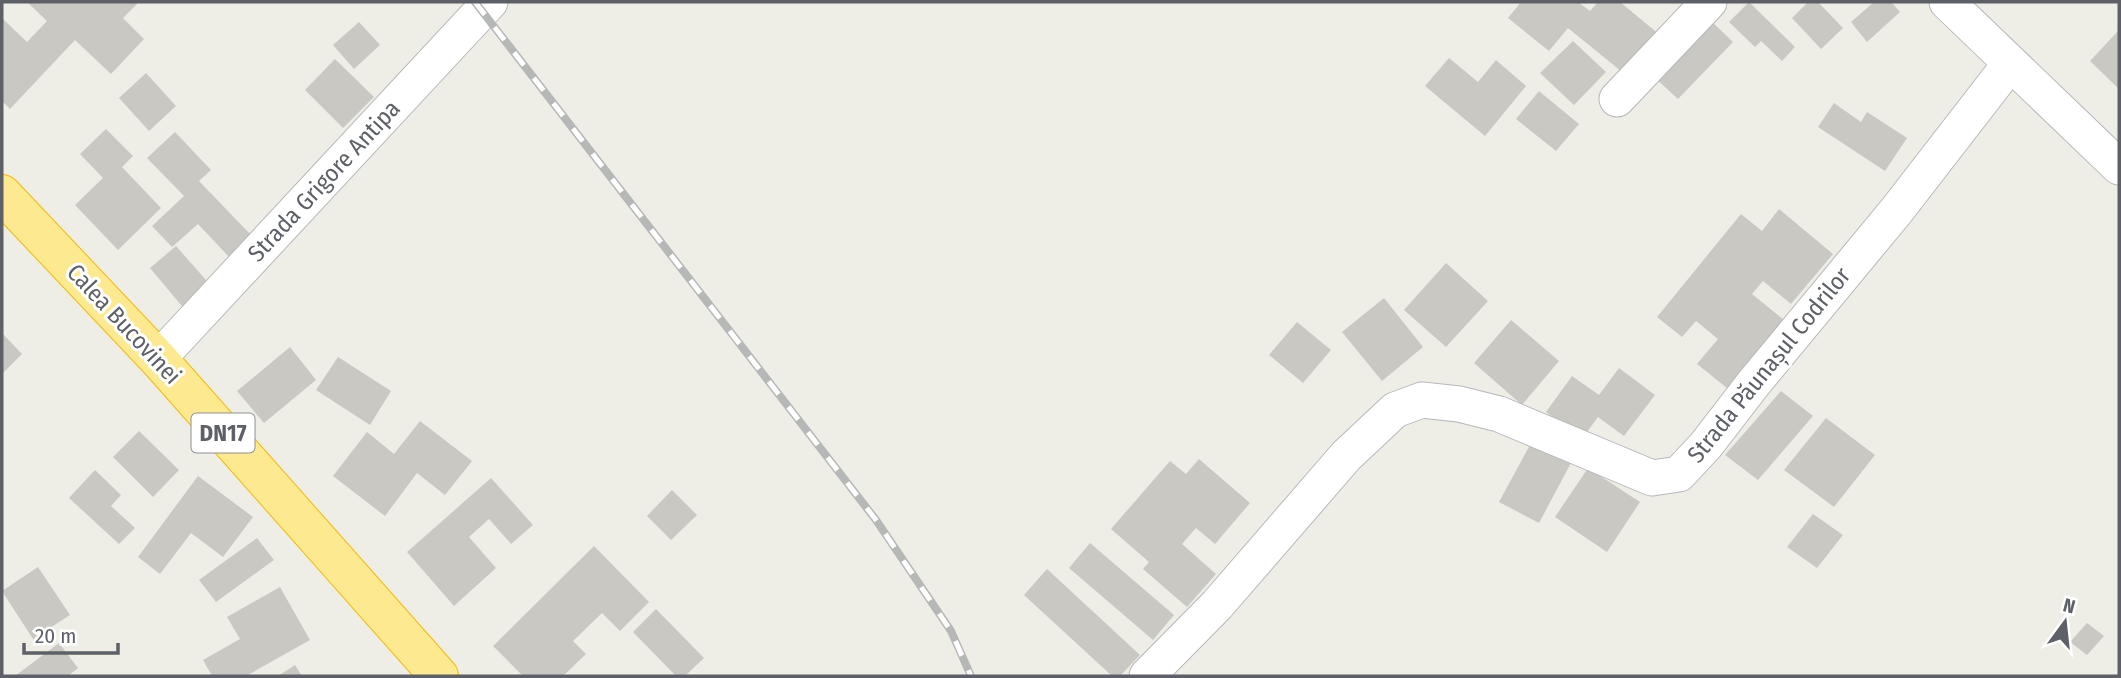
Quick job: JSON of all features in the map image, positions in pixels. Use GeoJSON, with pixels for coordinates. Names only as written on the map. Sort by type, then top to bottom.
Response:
{"type":"FeatureCollection","features":[{"type":"Feature","properties":{"kind":"highway","name":"Calea Bucovinei"},"geometry":{"type":"LineString","coordinates":[[2,194],[158,359],[439,676]]}},
{"type":"Feature","properties":{"kind":"street","name":"Strada Grigore Antipa"},"geometry":{"type":"LineString","coordinates":[[158,359],[490,2]]}},
{"type":"Feature","properties":{"kind":"street"},"geometry":{"type":"LineString","coordinates":[[1617,99],[1709,2]]}},
{"type":"Feature","properties":{"kind":"street"},"geometry":{"type":"LineString","coordinates":[[1947,2],[2119,167]]}},
{"type":"Feature","properties":{"kind":"street","name":"Strada Păunașul Codrilor"},"geometry":{"type":"LineString","coordinates":[[1147,676],[1217,605],[1346,456],[1395,410],[1422,400],[1459,404],[1499,414],[1652,478],[1679,474],[1706,445],[1897,210],[2010,64]]}},
{"type":"Feature","properties":{"kind":"building"},"geometry":{"type":"Polygon","coordinates":[[[27,2],[139,2],[123,18],[144,39],[111,74],[75,40],[10,109],[2,101],[2,18],[27,42],[47,21],[27,2]]]}},
{"type":"Feature","properties":{"kind":"building"},"geometry":{"type":"Polygon","coordinates":[[[1521,2],[1578,2],[1590,11],[1598,2],[1620,2],[1660,35],[1627,76],[1568,28],[1549,51],[1508,18],[1521,2]]]}},
{"type":"Feature","properties":{"kind":"building"},"geometry":{"type":"Polygon","coordinates":[[[1749,2],[1795,47],[1782,61],[1761,41],[1755,47],[1729,22],[1749,2]]]}},
{"type":"Feature","properties":{"kind":"building"},"geometry":{"type":"Polygon","coordinates":[[[1808,2],[1818,2],[1843,28],[1821,49],[1792,18],[1808,2]]]}},
{"type":"Feature","properties":{"kind":"building"},"geometry":{"type":"Polygon","coordinates":[[[1874,2],[1891,2],[1900,12],[1867,42],[1851,22],[1874,2]]]}},
{"type":"Feature","properties":{"kind":"building"},"geometry":{"type":"Polygon","coordinates":[[[1708,18],[1733,42],[1678,99],[1653,76],[1708,18]]]}},
{"type":"Feature","properties":{"kind":"building"},"geometry":{"type":"Polygon","coordinates":[[[359,22],[380,45],[354,69],[333,45],[359,22]]]}},
{"type":"Feature","properties":{"kind":"building"},"geometry":{"type":"Polygon","coordinates":[[[2119,30],[2119,89],[2090,61],[2119,30]]]}},
{"type":"Feature","properties":{"kind":"building"},"geometry":{"type":"Polygon","coordinates":[[[1573,41],[1606,72],[1574,105],[1540,73],[1573,41]]]}},
{"type":"Feature","properties":{"kind":"building"},"geometry":{"type":"Polygon","coordinates":[[[1449,58],[1478,82],[1496,60],[1526,86],[1485,136],[1425,86],[1449,58]]]}},
{"type":"Feature","properties":{"kind":"building"},"geometry":{"type":"Polygon","coordinates":[[[335,59],[374,97],[343,128],[305,90],[335,59]]]}},
{"type":"Feature","properties":{"kind":"building"},"geometry":{"type":"Polygon","coordinates":[[[146,73],[176,106],[149,131],[119,98],[146,73]]]}},
{"type":"Feature","properties":{"kind":"building"},"geometry":{"type":"Polygon","coordinates":[[[1539,91],[1579,124],[1556,151],[1516,119],[1539,91]]]}},
{"type":"Feature","properties":{"kind":"building"},"geometry":{"type":"Polygon","coordinates":[[[1834,103],[1861,122],[1867,112],[1907,138],[1885,171],[1818,127],[1834,103]]]}},
{"type":"Feature","properties":{"kind":"building"},"geometry":{"type":"Polygon","coordinates":[[[106,129],[133,156],[122,167],[161,208],[118,250],[75,205],[103,178],[80,154],[106,129]]]}},
{"type":"Feature","properties":{"kind":"building"},"geometry":{"type":"Polygon","coordinates":[[[175,132],[211,170],[199,181],[253,237],[231,259],[198,224],[172,247],[152,226],[184,196],[147,158],[175,132]]]}},
{"type":"Feature","properties":{"kind":"building"},"geometry":{"type":"Polygon","coordinates":[[[1779,209],[1833,254],[1791,304],[1763,281],[1752,294],[1784,320],[1727,388],[1697,364],[1718,339],[1696,321],[1682,337],[1657,317],[1741,214],[1762,231],[1779,209]]]}},
{"type":"Feature","properties":{"kind":"building"},"geometry":{"type":"Polygon","coordinates":[[[176,246],[213,288],[186,311],[150,268],[176,246]]]}},
{"type":"Feature","properties":{"kind":"building"},"geometry":{"type":"Polygon","coordinates":[[[1446,263],[1488,301],[1446,347],[1404,310],[1446,263]]]}},
{"type":"Feature","properties":{"kind":"building"},"geometry":{"type":"Polygon","coordinates":[[[1384,298],[1423,347],[1382,381],[1342,332],[1384,298]]]}},
{"type":"Feature","properties":{"kind":"building"},"geometry":{"type":"Polygon","coordinates":[[[1511,320],[1559,361],[1522,405],[1474,363],[1511,320]]]}},
{"type":"Feature","properties":{"kind":"building"},"geometry":{"type":"Polygon","coordinates":[[[1297,322],[1331,350],[1303,383],[1269,355],[1297,322]]]}},
{"type":"Feature","properties":{"kind":"building"},"geometry":{"type":"Polygon","coordinates":[[[2,333],[22,354],[2,374],[2,333]]]}},
{"type":"Feature","properties":{"kind":"building"},"geometry":{"type":"Polygon","coordinates":[[[290,347],[316,380],[264,423],[237,391],[290,347]]]}},
{"type":"Feature","properties":{"kind":"building"},"geometry":{"type":"Polygon","coordinates":[[[338,357],[391,391],[370,425],[316,390],[338,357]]]}},
{"type":"Feature","properties":{"kind":"building"},"geometry":{"type":"Polygon","coordinates":[[[1619,368],[1655,395],[1624,436],[1598,417],[1582,439],[1546,412],[1572,376],[1599,395],[1619,368]]]}},
{"type":"Feature","properties":{"kind":"building"},"geometry":{"type":"Polygon","coordinates":[[[1781,391],[1813,416],[1758,480],[1725,455],[1781,391]]]}},
{"type":"Feature","properties":{"kind":"building"},"geometry":{"type":"Polygon","coordinates":[[[1826,418],[1875,455],[1834,507],[1784,470],[1826,418]]]}},
{"type":"Feature","properties":{"kind":"building"},"geometry":{"type":"Polygon","coordinates":[[[420,421],[472,461],[445,495],[417,473],[385,516],[333,476],[367,432],[394,454],[420,421]]]}},
{"type":"Feature","properties":{"kind":"building"},"geometry":{"type":"Polygon","coordinates":[[[139,431],[179,470],[153,497],[113,457],[139,431]]]}},
{"type":"Feature","properties":{"kind":"building"},"geometry":{"type":"Polygon","coordinates":[[[1531,443],[1571,463],[1539,523],[1499,502],[1531,443]]]}},
{"type":"Feature","properties":{"kind":"building"},"geometry":{"type":"Polygon","coordinates":[[[1199,459],[1250,503],[1215,544],[1196,528],[1182,544],[1216,574],[1187,607],[1143,569],[1149,562],[1111,529],[1170,461],[1186,474],[1199,459]]]}},
{"type":"Feature","properties":{"kind":"building"},"geometry":{"type":"Polygon","coordinates":[[[1588,468],[1640,502],[1607,552],[1555,517],[1588,468]]]}},
{"type":"Feature","properties":{"kind":"building"},"geometry":{"type":"Polygon","coordinates":[[[95,470],[121,495],[111,506],[135,528],[119,544],[69,498],[95,470]]]}},
{"type":"Feature","properties":{"kind":"building"},"geometry":{"type":"Polygon","coordinates":[[[198,476],[253,517],[223,557],[191,533],[160,574],[138,557],[198,476]]]}},
{"type":"Feature","properties":{"kind":"building"},"geometry":{"type":"Polygon","coordinates":[[[491,478],[533,525],[511,544],[489,519],[469,537],[496,568],[454,606],[407,552],[491,478]]]}},
{"type":"Feature","properties":{"kind":"building"},"geometry":{"type":"Polygon","coordinates":[[[672,490],[697,515],[671,540],[647,516],[672,490]]]}},
{"type":"Feature","properties":{"kind":"building"},"geometry":{"type":"Polygon","coordinates":[[[1813,514],[1843,535],[1817,568],[1787,547],[1813,514]]]}},
{"type":"Feature","properties":{"kind":"building"},"geometry":{"type":"Polygon","coordinates":[[[257,538],[274,560],[216,602],[199,580],[257,538]]]}},
{"type":"Feature","properties":{"kind":"building"},"geometry":{"type":"Polygon","coordinates":[[[1090,543],[1174,615],[1153,640],[1069,568],[1090,543]]]}},
{"type":"Feature","properties":{"kind":"building"},"geometry":{"type":"Polygon","coordinates":[[[594,546],[649,602],[620,631],[602,613],[573,641],[586,654],[563,676],[523,676],[493,646],[594,546]]]}},
{"type":"Feature","properties":{"kind":"building"},"geometry":{"type":"Polygon","coordinates":[[[38,567],[70,615],[33,639],[2,591],[38,567]]]}},
{"type":"Feature","properties":{"kind":"building"},"geometry":{"type":"Polygon","coordinates":[[[1047,569],[1140,655],[1120,676],[1112,676],[1024,595],[1047,569]]]}},
{"type":"Feature","properties":{"kind":"building"},"geometry":{"type":"Polygon","coordinates":[[[280,587],[310,640],[246,676],[212,676],[203,660],[240,639],[227,617],[280,587]]]}},
{"type":"Feature","properties":{"kind":"building"},"geometry":{"type":"Polygon","coordinates":[[[656,609],[704,658],[685,676],[676,676],[633,632],[656,609]]]}},
{"type":"Feature","properties":{"kind":"building"},"geometry":{"type":"Polygon","coordinates":[[[2087,623],[2104,636],[2087,655],[2070,642],[2087,623]]]}},
{"type":"Feature","properties":{"kind":"building"},"geometry":{"type":"Polygon","coordinates":[[[59,643],[78,668],[68,676],[15,676],[59,643]]]}},
{"type":"Feature","properties":{"kind":"building"},"geometry":{"type":"Polygon","coordinates":[[[295,665],[302,676],[278,676],[295,665]]]}},
{"type":"Feature","properties":{"kind":"railway"},"geometry":{"type":"LineString","coordinates":[[475,2],[876,520],[951,631],[971,676]]}}]}
